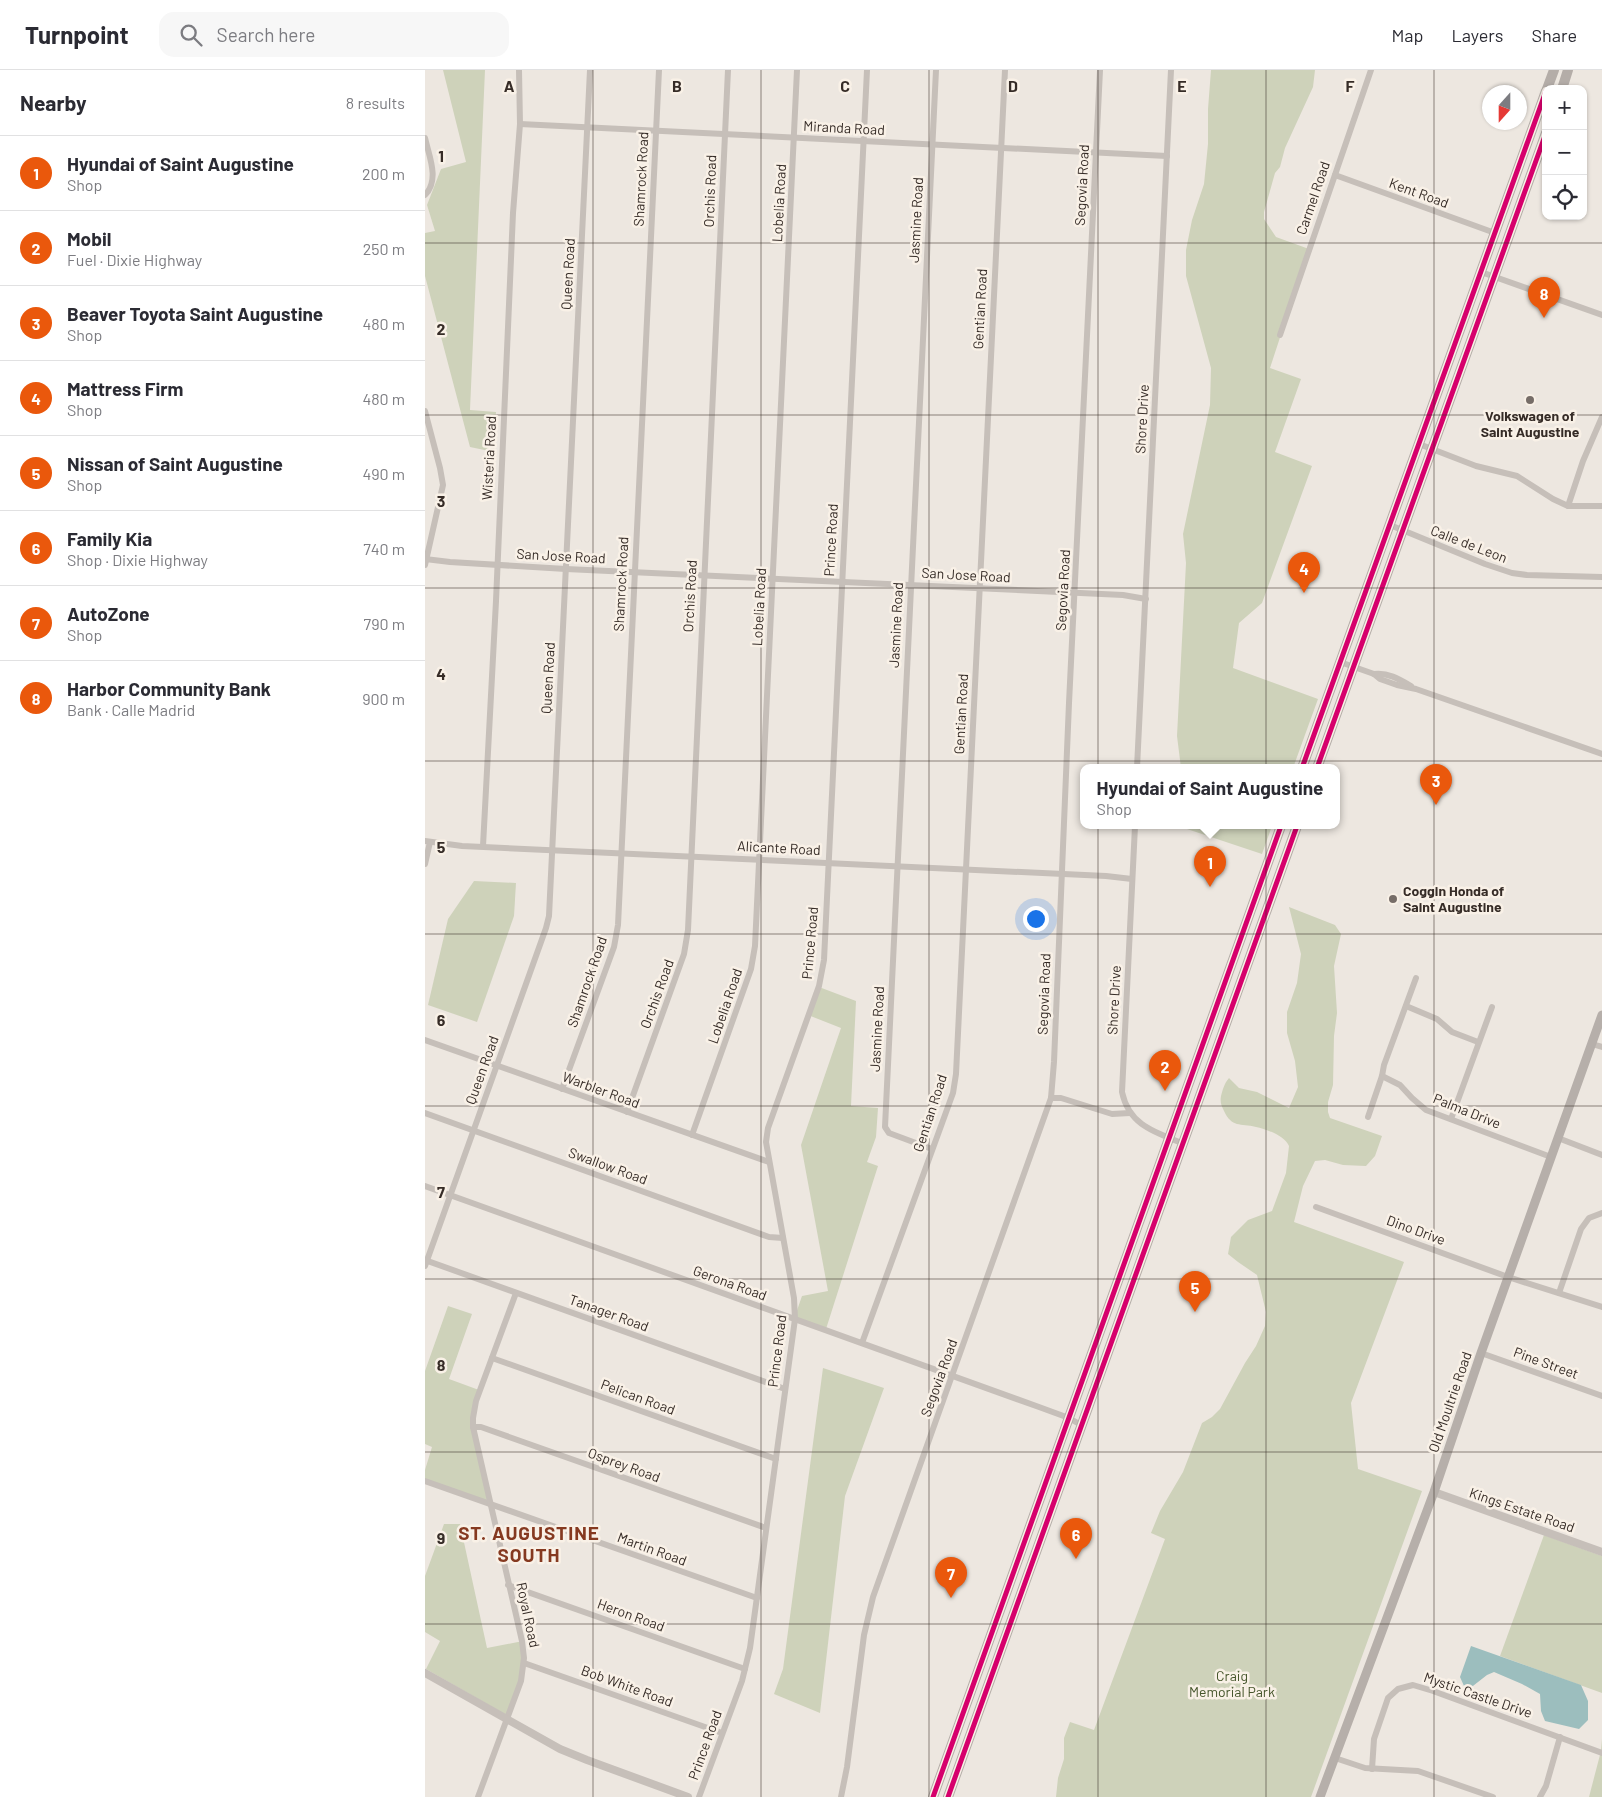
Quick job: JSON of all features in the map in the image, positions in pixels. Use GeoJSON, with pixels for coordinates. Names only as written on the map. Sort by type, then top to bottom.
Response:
{"type":"FeatureCollection","features":[{"type":"Feature","properties":{"kind":"main road"},"geometry":{"type":"LineString","coordinates":[[1548,85],[1553,70]]}},
{"type":"Feature","properties":{"kind":"main road"},"geometry":{"type":"LineString","coordinates":[[1563,85],[1569,70]]}},
{"type":"Feature","properties":{"kind":"main road"},"geometry":{"type":"LineString","coordinates":[[1303,764],[1542,106]]}},
{"type":"Feature","properties":{"kind":"main road"},"geometry":{"type":"LineString","coordinates":[[1318,764],[1542,144]]}},
{"type":"Feature","properties":{"kind":"main road"},"geometry":{"type":"LineString","coordinates":[[933,1797],[1280,829]]}},
{"type":"Feature","properties":{"kind":"main road"},"geometry":{"type":"LineString","coordinates":[[948,1797],[1296,829]]}},
{"type":"Feature","properties":{"kind":"main road"},"geometry":{"type":"LineString","coordinates":[[1243,934],[1256,938]]}},
{"type":"Feature","properties":{"kind":"main road","name":"Old Moultrie Road"},"geometry":{"type":"LineString","coordinates":[[1320,1797],[1434,1492],[1481,1352],[1602,1015]]}},
{"type":"Feature","properties":{"kind":"main road"},"geometry":{"type":"LineString","coordinates":[[1119,1282],[1131,1287]]}},
{"type":"Feature","properties":{"kind":"main road"},"geometry":{"type":"LineString","coordinates":[[991,1635],[1004,1639]]}},
{"type":"Feature","properties":{"kind":"street","name":"Wisteria Road"},"geometry":{"type":"LineString","coordinates":[[483,846],[513,212],[520,124],[519,70]]}},
{"type":"Feature","properties":{"kind":"street","name":"Queen Road"},"geometry":{"type":"LineString","coordinates":[[426,1263],[549,916],[590,70]]}},
{"type":"Feature","properties":{"kind":"street","name":"Shamrock Road"},"geometry":{"type":"LineString","coordinates":[[562,1089],[616,938],[659,70]]}},
{"type":"Feature","properties":{"kind":"street","name":"Orchis Road"},"geometry":{"type":"LineString","coordinates":[[627,1112],[684,954],[688,930],[728,70]]}},
{"type":"Feature","properties":{"kind":"street","name":"Lobelia Road"},"geometry":{"type":"LineString","coordinates":[[692,1135],[751,969],[755,946],[797,70]]}},
{"type":"Feature","properties":{"kind":"street","name":"Prince Road"},"geometry":{"type":"LineString","coordinates":[[699,1797],[745,1669],[757,1598],[795,1319],[794,1298],[766,1142],[768,1128],[822,973],[867,70]]}},
{"type":"Feature","properties":{"kind":"street","name":"Jasmine Road"},"geometry":{"type":"LineString","coordinates":[[932,1149],[889,1133],[885,1127],[936,70]]}},
{"type":"Feature","properties":{"kind":"street","name":"Gentian Road"},"geometry":{"type":"LineString","coordinates":[[862,1343],[953,1093],[956,1074],[1005,70]]}},
{"type":"Feature","properties":{"kind":"street","name":"Segovia Road"},"geometry":{"type":"LineString","coordinates":[[841,1797],[845,1781],[868,1616],[1051,1098],[1100,70]]}},
{"type":"Feature","properties":{"kind":"street","name":"Shore Drive"},"geometry":{"type":"LineString","coordinates":[[1137,764],[1171,70]]}},
{"type":"Feature","properties":{"kind":"street","name":"Carmel Road"},"geometry":{"type":"LineString","coordinates":[[1280,335],[1371,70]]}},
{"type":"Feature","properties":{"kind":"street","name":"Miranda Road"},"geometry":{"type":"LineString","coordinates":[[520,124],[1167,156]]}},
{"type":"Feature","properties":{"kind":"street"},"geometry":{"type":"LineString","coordinates":[[425,138],[433,179],[430,190],[425,195]]}},
{"type":"Feature","properties":{"kind":"street","name":"Kent Road"},"geometry":{"type":"LineString","coordinates":[[1335,175],[1495,233]]}},
{"type":"Feature","properties":{"kind":"street"},"geometry":{"type":"LineString","coordinates":[[1481,272],[1602,315]]}},
{"type":"Feature","properties":{"kind":"street"},"geometry":{"type":"LineString","coordinates":[[425,411],[443,485],[425,561]]}},
{"type":"Feature","properties":{"kind":"street"},"geometry":{"type":"LineString","coordinates":[[1568,506],[1583,461],[1602,417]]}},
{"type":"Feature","properties":{"kind":"street"},"geometry":{"type":"LineString","coordinates":[[1419,444],[1476,466],[1517,476],[1529,482],[1543,494],[1568,506],[1602,506]]}},
{"type":"Feature","properties":{"kind":"street","name":"Calle de Leon"},"geometry":{"type":"LineString","coordinates":[[1390,525],[1485,564],[1512,573],[1602,577]]}},
{"type":"Feature","properties":{"kind":"street","name":"San Jose Road"},"geometry":{"type":"LineString","coordinates":[[425,561],[1123,595],[1146,599]]}},
{"type":"Feature","properties":{"kind":"street"},"geometry":{"type":"LineString","coordinates":[[1340,662],[1374,674],[1380,679],[1397,685],[1416,689],[1602,754]]}},
{"type":"Feature","properties":{"kind":"street","name":"Shore Drive"},"geometry":{"type":"LineString","coordinates":[[1130,1113],[1124,1100],[1122,1084],[1135,829]]}},
{"type":"Feature","properties":{"kind":"street"},"geometry":{"type":"LineString","coordinates":[[425,864],[427,842]]}},
{"type":"Feature","properties":{"kind":"street","name":"Alicante Road"},"geometry":{"type":"LineString","coordinates":[[427,842],[1132,879]]}},
{"type":"Feature","properties":{"kind":"street"},"geometry":{"type":"LineString","coordinates":[[1368,1117],[1384,1065],[1416,978]]}},
{"type":"Feature","properties":{"kind":"street"},"geometry":{"type":"LineString","coordinates":[[1406,1006],[1437,1019],[1452,1032],[1478,1042]]}},
{"type":"Feature","properties":{"kind":"street"},"geometry":{"type":"LineString","coordinates":[[1451,1119],[1492,1007]]}},
{"type":"Feature","properties":{"kind":"street","name":"Warbler Road"},"geometry":{"type":"LineString","coordinates":[[425,1040],[769,1162]]}},
{"type":"Feature","properties":{"kind":"street"},"geometry":{"type":"LineString","coordinates":[[1592,1044],[1602,1048]]}},
{"type":"Feature","properties":{"kind":"street","name":"Palma Drive"},"geometry":{"type":"LineString","coordinates":[[1382,1076],[1400,1085],[1426,1110],[1551,1157]]}},
{"type":"Feature","properties":{"kind":"street"},"geometry":{"type":"LineString","coordinates":[[1051,1098],[1061,1098],[1111,1114],[1130,1113],[1135,1120],[1145,1127],[1182,1143]]}},
{"type":"Feature","properties":{"kind":"street","name":"Swallow Road"},"geometry":{"type":"LineString","coordinates":[[425,1113],[769,1237],[783,1238]]}},
{"type":"Feature","properties":{"kind":"street"},"geometry":{"type":"LineString","coordinates":[[1558,1138],[1602,1155]]}},
{"type":"Feature","properties":{"kind":"street","name":"Gerona Road"},"geometry":{"type":"LineString","coordinates":[[425,1186],[1069,1418],[1081,1424]]}},
{"type":"Feature","properties":{"kind":"street","name":"Dino Drive"},"geometry":{"type":"LineString","coordinates":[[1316,1207],[1508,1277],[1602,1307]]}},
{"type":"Feature","properties":{"kind":"street"},"geometry":{"type":"LineString","coordinates":[[1559,1293],[1581,1229],[1589,1218],[1602,1213]]}},
{"type":"Feature","properties":{"kind":"street","name":"Tanager Road"},"geometry":{"type":"LineString","coordinates":[[426,1263],[516,1292],[785,1390]]}},
{"type":"Feature","properties":{"kind":"street","name":"Royal Road"},"geometry":{"type":"LineString","coordinates":[[479,1797],[521,1681],[524,1663],[523,1647],[473,1427],[476,1401],[516,1292]]}},
{"type":"Feature","properties":{"kind":"street","name":"Pine Street"},"geometry":{"type":"LineString","coordinates":[[1481,1352],[1602,1396]]}},
{"type":"Feature","properties":{"kind":"street","name":"Pelican Road"},"geometry":{"type":"LineString","coordinates":[[492,1358],[776,1459]]}},
{"type":"Feature","properties":{"kind":"street","name":"Osprey Road"},"geometry":{"type":"LineString","coordinates":[[473,1427],[481,1427],[766,1528]]}},
{"type":"Feature","properties":{"kind":"street","name":"Martin Road"},"geometry":{"type":"LineString","coordinates":[[425,1481],[757,1598]]}},
{"type":"Feature","properties":{"kind":"street","name":"Kings Estate Road"},"geometry":{"type":"LineString","coordinates":[[1434,1492],[1602,1552]]}},
{"type":"Feature","properties":{"kind":"street","name":"Heron Road"},"geometry":{"type":"LineString","coordinates":[[508,1585],[745,1669]]}},
{"type":"Feature","properties":{"kind":"street","name":"Bob White Road"},"geometry":{"type":"LineString","coordinates":[[524,1663],[722,1733]]}},
{"type":"Feature","properties":{"kind":"street"},"geometry":{"type":"LineString","coordinates":[[426,1675],[541,1739],[587,1760],[688,1797]]}},
{"type":"Feature","properties":{"kind":"street","name":"Mystic Castle Drive"},"geometry":{"type":"LineString","coordinates":[[1372,1769],[1374,1739],[1388,1698],[1398,1689],[1413,1685],[1602,1753]]}},
{"type":"Feature","properties":{"kind":"street"},"geometry":{"type":"LineString","coordinates":[[1540,1797],[1546,1786],[1560,1737]]}},
{"type":"Feature","properties":{"kind":"street"},"geometry":{"type":"LineString","coordinates":[[1335,1758],[1372,1769],[1418,1771],[1493,1797]]}},
{"type":"Feature","properties":{"kind":"green space"},"geometry":{"type":"Polygon","coordinates":[[[443,70],[485,70],[470,410],[496,412],[494,452],[470,447],[425,276],[425,233],[435,231],[427,205],[441,169],[466,162],[443,70]]]}},
{"type":"Feature","properties":{"kind":"green space"},"geometry":{"type":"Polygon","coordinates":[[[1211,70],[1315,70],[1313,87],[1285,148],[1280,167],[1275,173],[1264,212],[1264,219],[1276,237],[1309,249],[1270,368],[1301,379],[1275,452],[1312,466],[1262,603],[1239,623],[1233,668],[1318,699],[1294,764],[1180,764],[1177,736],[1186,563],[1183,534],[1210,405],[1211,368],[1186,276],[1186,250],[1192,220],[1204,184],[1208,144],[1211,70]]]}},
{"type":"Feature","properties":{"kind":"green space"},"geometry":{"type":"Polygon","coordinates":[[[1187,829],[1271,829],[1262,854],[1187,829]]]}},
{"type":"Feature","properties":{"kind":"green space"},"geometry":{"type":"Polygon","coordinates":[[[474,881],[516,883],[514,916],[477,1022],[428,1005],[448,919],[474,881]]]}},
{"type":"Feature","properties":{"kind":"green space","name":"Craig Memorial Park"},"geometry":{"type":"Polygon","coordinates":[[[1289,907],[1335,925],[1341,934],[1334,966],[1337,1013],[1334,1036],[1333,1085],[1328,1102],[1330,1118],[1382,1136],[1375,1156],[1366,1166],[1343,1165],[1325,1160],[1315,1161],[1303,1186],[1294,1222],[1404,1262],[1351,1403],[1358,1469],[1422,1491],[1311,1797],[1056,1797],[1058,1778],[1064,1759],[1064,1738],[1070,1722],[1094,1730],[1165,1539],[1151,1533],[1160,1511],[1183,1472],[1202,1423],[1220,1409],[1256,1346],[1265,1326],[1266,1312],[1257,1275],[1228,1254],[1231,1237],[1248,1220],[1272,1211],[1286,1173],[1289,1146],[1284,1139],[1270,1131],[1237,1124],[1230,1120],[1221,1104],[1221,1098],[1229,1078],[1239,1088],[1257,1092],[1289,1108],[1298,1087],[1295,1061],[1287,1033],[1287,1012],[1297,983],[1301,954],[1289,907]]]}},
{"type":"Feature","properties":{"kind":"green space"},"geometry":{"type":"Polygon","coordinates":[[[819,987],[856,1001],[851,1106],[878,1108],[876,1137],[867,1162],[878,1166],[826,1329],[794,1319],[802,1296],[828,1291],[801,1145],[841,1028],[808,1015],[819,987]]]}},
{"type":"Feature","properties":{"kind":"green space"},"geometry":{"type":"Polygon","coordinates":[[[448,1306],[472,1314],[449,1379],[479,1390],[473,1412],[490,1503],[425,1482],[425,1470],[432,1447],[425,1444],[425,1371],[448,1306]]]}},
{"type":"Feature","properties":{"kind":"green space"},"geometry":{"type":"Polygon","coordinates":[[[823,1368],[884,1388],[845,1496],[820,1713],[774,1694],[783,1669],[823,1368]]]}},
{"type":"Feature","properties":{"kind":"green space"},"geometry":{"type":"Polygon","coordinates":[[[444,1524],[460,1524],[487,1648],[523,1641],[525,1664],[508,1716],[426,1669],[440,1641],[425,1632],[425,1576],[444,1524]]]}},
{"type":"Feature","properties":{"kind":"green space"},"geometry":{"type":"Polygon","coordinates":[[[1544,1535],[1602,1556],[1602,1693],[1500,1656],[1544,1535]]]}},
{"type":"Feature","properties":{"kind":"green space"},"geometry":{"type":"Polygon","coordinates":[[[1602,1739],[1602,1797],[1589,1797],[1601,1751],[1602,1739]]]}},
{"type":"Feature","properties":{"kind":"water"},"geometry":{"type":"Polygon","coordinates":[[[1471,1646],[1581,1685],[1588,1701],[1588,1720],[1579,1729],[1545,1721],[1541,1711],[1540,1694],[1494,1672],[1469,1689],[1464,1686],[1460,1677],[1471,1646]]]}},
{"type":"Feature","properties":{"kind":"cycle path"},"geometry":{"type":"LineString","coordinates":[[1303,764],[1542,102]]}},
{"type":"Feature","properties":{"kind":"cycle path"},"geometry":{"type":"LineString","coordinates":[[1318,764],[1542,144]]}},
{"type":"Feature","properties":{"kind":"cycle path"},"geometry":{"type":"LineString","coordinates":[[933,1797],[1280,829]]}},
{"type":"Feature","properties":{"kind":"cycle path"},"geometry":{"type":"LineString","coordinates":[[948,1797],[1296,829]]}},
{"type":"Feature","properties":{"kind":"place","name":"Harbor Community Bank"},"geometry":{"type":"Point","coordinates":[1544,318]}},
{"type":"Feature","properties":{"kind":"place","name":"Volkswagen of Saint Augustine"},"geometry":{"type":"Point","coordinates":[1530,400]}},
{"type":"Feature","properties":{"kind":"place","name":"Mattress Firm"},"geometry":{"type":"Point","coordinates":[1304,593]}},
{"type":"Feature","properties":{"kind":"place","name":"Beaver Toyota Saint Augustine"},"geometry":{"type":"Point","coordinates":[1436,805]}},
{"type":"Feature","properties":{"kind":"place","name":"Hyundai of Saint Augustine"},"geometry":{"type":"Point","coordinates":[1210,887]}},
{"type":"Feature","properties":{"kind":"place","name":"Coggin Honda of Saint Augustine"},"geometry":{"type":"Point","coordinates":[1393,899]}},
{"type":"Feature","properties":{"kind":"place","name":"Mobil"},"geometry":{"type":"Point","coordinates":[1165,1091]}},
{"type":"Feature","properties":{"kind":"place","name":"Nissan of Saint Augustine"},"geometry":{"type":"Point","coordinates":[1195,1312]}},
{"type":"Feature","properties":{"kind":"place","name":"Family Kia"},"geometry":{"type":"Point","coordinates":[1076,1559]}},
{"type":"Feature","properties":{"kind":"place","name":"AutoZone"},"geometry":{"type":"Point","coordinates":[951,1598]}},
{"type":"Feature","properties":{"kind":"district","name":"ST. AUGUSTINE SOUTH"},"geometry":{"type":"Point","coordinates":[529,1544]}}]}
